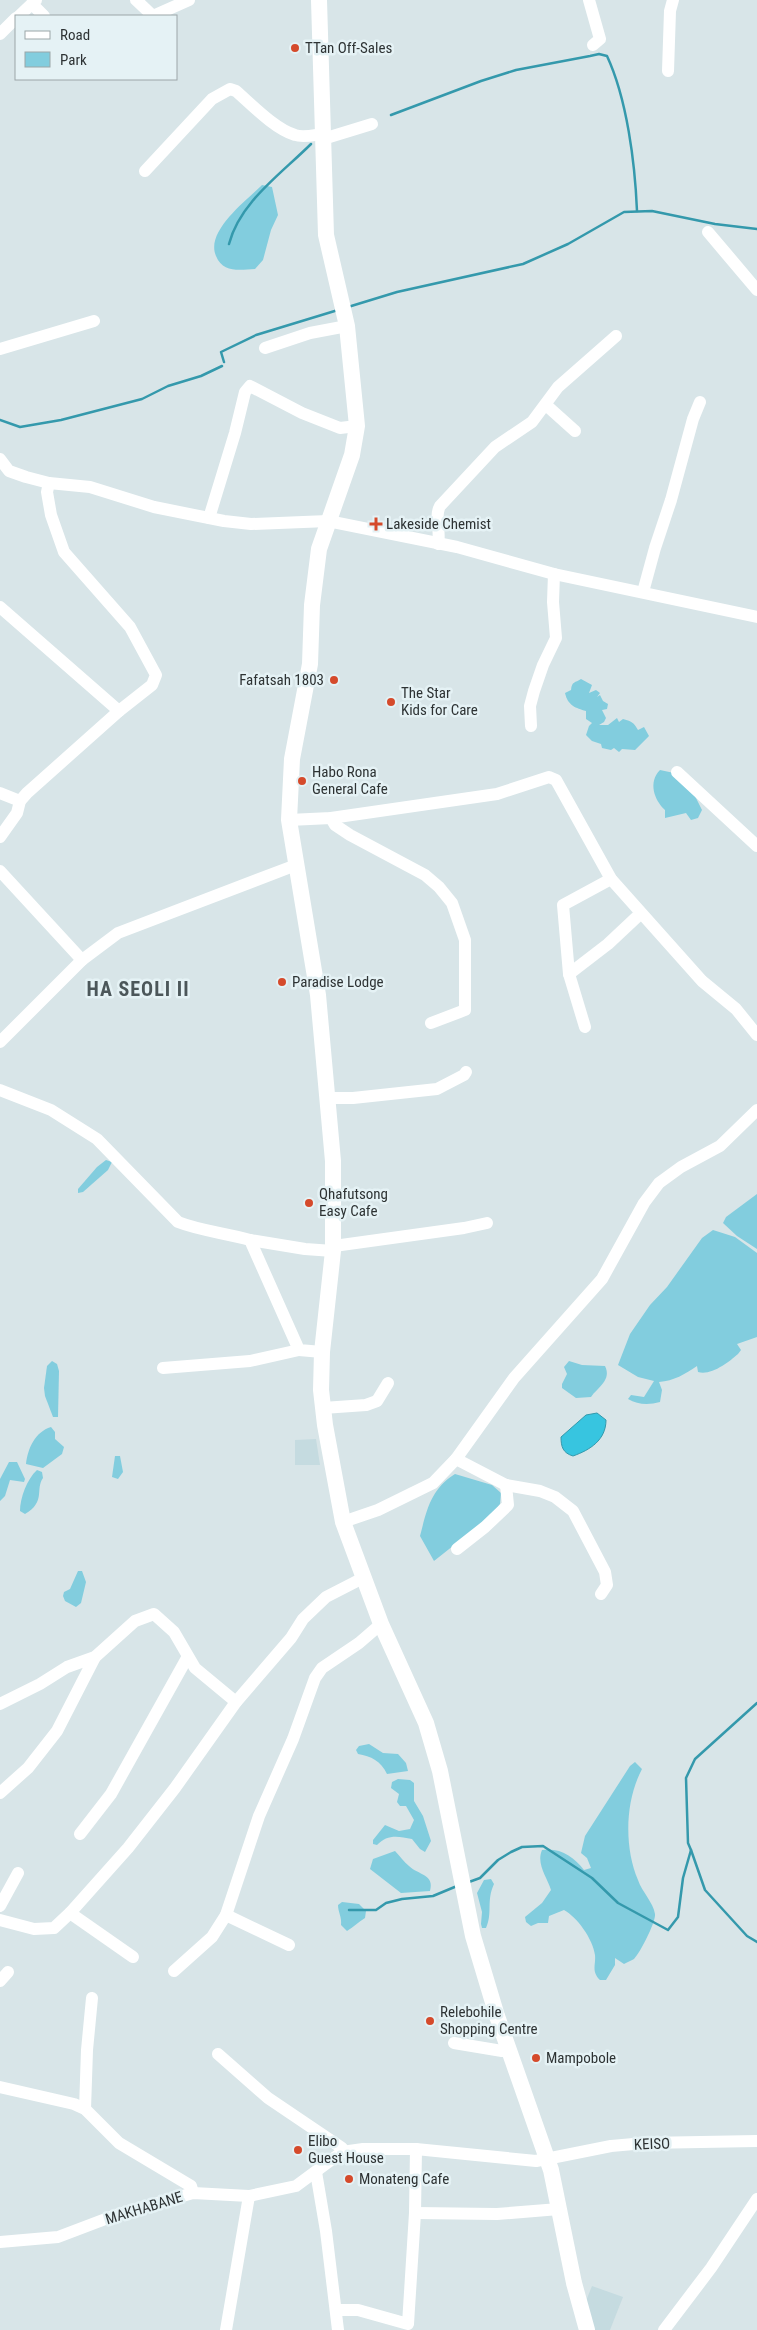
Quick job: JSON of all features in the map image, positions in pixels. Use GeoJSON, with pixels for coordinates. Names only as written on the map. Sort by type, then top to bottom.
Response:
{"type":"FeatureCollection","features":[{"type":"Feature","properties":{"kind":"main road"},"geometry":{"type":"LineString","coordinates":[[319,0],[326,234],[346,322],[357,426],[352,455],[319,549],[312,605],[310,664],[292,760],[289,820],[318,995],[333,1161],[334,1249],[322,1352],[323,1408],[343,1522],[381,1624],[426,1723],[440,1771],[473,1936],[547,2157],[574,2282],[587,2330]]}},
{"type":"Feature","properties":{"kind":"street"},"geometry":{"type":"LineString","coordinates":[[136,0],[152,15]]}},
{"type":"Feature","properties":{"kind":"street"},"geometry":{"type":"LineString","coordinates":[[155,15],[189,0]]}},
{"type":"Feature","properties":{"kind":"street"},"geometry":{"type":"LineString","coordinates":[[589,0],[600,39],[593,45]]}},
{"type":"Feature","properties":{"kind":"street"},"geometry":{"type":"LineString","coordinates":[[668,71],[670,11],[673,0]]}},
{"type":"Feature","properties":{"kind":"street"},"geometry":{"type":"LineString","coordinates":[[19,15],[34,2],[43,15]]}},
{"type":"Feature","properties":{"kind":"street"},"geometry":{"type":"LineString","coordinates":[[0,34],[15,19]]}},
{"type":"Feature","properties":{"kind":"street"},"geometry":{"type":"LineString","coordinates":[[145,171],[212,99],[230,89],[236,91],[266,117],[289,133],[297,136],[322,136],[372,124]]}},
{"type":"Feature","properties":{"kind":"street"},"geometry":{"type":"LineString","coordinates":[[708,232],[757,290]]}},
{"type":"Feature","properties":{"kind":"street"},"geometry":{"type":"LineString","coordinates":[[0,349],[94,321]]}},
{"type":"Feature","properties":{"kind":"street"},"geometry":{"type":"LineString","coordinates":[[265,348],[346,322]]}},
{"type":"Feature","properties":{"kind":"street"},"geometry":{"type":"LineString","coordinates":[[438,544],[440,535],[437,511],[440,506],[495,446],[532,422],[558,387],[616,336]]}},
{"type":"Feature","properties":{"kind":"street"},"geometry":{"type":"LineString","coordinates":[[210,518],[245,392],[250,386],[302,413],[340,428],[357,426]]}},
{"type":"Feature","properties":{"kind":"street"},"geometry":{"type":"LineString","coordinates":[[644,592],[693,419],[700,402]]}},
{"type":"Feature","properties":{"kind":"street"},"geometry":{"type":"LineString","coordinates":[[546,405],[575,431]]}},
{"type":"Feature","properties":{"kind":"street"},"geometry":{"type":"LineString","coordinates":[[0,460],[9,471],[49,483],[90,487],[154,507],[251,524],[328,521],[457,547],[554,574],[757,617]]}},
{"type":"Feature","properties":{"kind":"street"},"geometry":{"type":"LineString","coordinates":[[0,837],[17,813],[20,801],[119,711],[152,685],[156,675],[130,627],[64,552],[51,515],[47,492],[49,483]]}},
{"type":"Feature","properties":{"kind":"street"},"geometry":{"type":"LineString","coordinates":[[531,726],[530,706],[534,691],[543,665],[556,638],[553,602],[554,574]]}},
{"type":"Feature","properties":{"kind":"street"},"geometry":{"type":"LineString","coordinates":[[0,608],[119,711]]}},
{"type":"Feature","properties":{"kind":"street"},"geometry":{"type":"LineString","coordinates":[[677,772],[757,846]]}},
{"type":"Feature","properties":{"kind":"street"},"geometry":{"type":"LineString","coordinates":[[289,820],[331,818],[497,794],[549,777],[556,780],[611,879],[640,914],[702,981],[736,1009],[757,1035]]}},
{"type":"Feature","properties":{"kind":"street"},"geometry":{"type":"LineString","coordinates":[[0,793],[20,801]]}},
{"type":"Feature","properties":{"kind":"street"},"geometry":{"type":"LineString","coordinates":[[331,818],[335,825],[350,835],[424,875],[439,887],[452,903],[465,940],[465,1010],[432,1023]]}},
{"type":"Feature","properties":{"kind":"street"},"geometry":{"type":"LineString","coordinates":[[0,1042],[82,960],[123,931],[296,865]]}},
{"type":"Feature","properties":{"kind":"street"},"geometry":{"type":"LineString","coordinates":[[0,872],[82,960]]}},
{"type":"Feature","properties":{"kind":"street"},"geometry":{"type":"LineString","coordinates":[[585,1027],[569,974],[563,905],[611,879]]}},
{"type":"Feature","properties":{"kind":"street"},"geometry":{"type":"LineString","coordinates":[[569,974],[608,944],[640,914]]}},
{"type":"Feature","properties":{"kind":"street"},"geometry":{"type":"LineString","coordinates":[[326,1098],[353,1098],[437,1089],[464,1075],[466,1072]]}},
{"type":"Feature","properties":{"kind":"street"},"geometry":{"type":"LineString","coordinates":[[0,1090],[51,1110],[97,1138],[178,1222],[195,1228],[305,1249],[334,1249],[464,1228],[487,1222]]}},
{"type":"Feature","properties":{"kind":"street"},"geometry":{"type":"LineString","coordinates":[[343,1522],[378,1510],[433,1483],[456,1459],[514,1378],[602,1279],[644,1203],[659,1183],[681,1167],[720,1146],[757,1110]]}},
{"type":"Feature","properties":{"kind":"street"},"geometry":{"type":"LineString","coordinates":[[250,1240],[299,1350]]}},
{"type":"Feature","properties":{"kind":"street"},"geometry":{"type":"LineString","coordinates":[[163,1368],[250,1361],[299,1350],[322,1352]]}},
{"type":"Feature","properties":{"kind":"street"},"geometry":{"type":"LineString","coordinates":[[323,1408],[366,1405],[377,1400],[388,1383]]}},
{"type":"Feature","properties":{"kind":"street"},"geometry":{"type":"LineString","coordinates":[[456,1459],[506,1485],[550,1496],[573,1511],[605,1572],[607,1585],[601,1594]]}},
{"type":"Feature","properties":{"kind":"street"},"geometry":{"type":"LineString","coordinates":[[458,1549],[508,1505],[506,1485]]}},
{"type":"Feature","properties":{"kind":"street"},"geometry":{"type":"LineString","coordinates":[[0,1920],[34,1930],[54,1928],[70,1913],[113,1867],[175,1788],[236,1702],[291,1638],[303,1619],[326,1597],[364,1578]]}},
{"type":"Feature","properties":{"kind":"street"},"geometry":{"type":"LineString","coordinates":[[0,1793],[28,1768],[57,1730],[95,1657],[135,1621],[154,1614],[174,1632],[188,1658],[206,1679],[236,1702]]}},
{"type":"Feature","properties":{"kind":"street"},"geometry":{"type":"LineString","coordinates":[[174,1971],[212,1937],[226,1915],[259,1816],[293,1740],[315,1678],[322,1668],[359,1643],[381,1624]]}},
{"type":"Feature","properties":{"kind":"street"},"geometry":{"type":"LineString","coordinates":[[0,1704],[40,1684],[67,1667],[95,1657]]}},
{"type":"Feature","properties":{"kind":"street"},"geometry":{"type":"LineString","coordinates":[[80,1834],[111,1794],[188,1658]]}},
{"type":"Feature","properties":{"kind":"street"},"geometry":{"type":"LineString","coordinates":[[0,1906],[18,1873]]}},
{"type":"Feature","properties":{"kind":"street"},"geometry":{"type":"LineString","coordinates":[[70,1913],[133,1957]]}},
{"type":"Feature","properties":{"kind":"street"},"geometry":{"type":"LineString","coordinates":[[226,1915],[288,1945]]}},
{"type":"Feature","properties":{"kind":"street"},"geometry":{"type":"LineString","coordinates":[[85,2110],[87,2050],[92,1998]]}},
{"type":"Feature","properties":{"kind":"street"},"geometry":{"type":"LineString","coordinates":[[454,2044],[502,2051],[510,2049]]}},
{"type":"Feature","properties":{"kind":"street"},"geometry":{"type":"LineString","coordinates":[[218,2054],[268,2098],[342,2148],[342,2152],[362,2149],[416,2150],[536,2161],[547,2157]]}},
{"type":"Feature","properties":{"kind":"street"},"geometry":{"type":"LineString","coordinates":[[0,2086],[74,2104],[85,2110],[120,2143],[191,2186],[193,2193]]}},
{"type":"Feature","properties":{"kind":"street","name":"KEISO"},"geometry":{"type":"LineString","coordinates":[[547,2157],[611,2146],[645,2143],[757,2142]]}},
{"type":"Feature","properties":{"kind":"street"},"geometry":{"type":"LineString","coordinates":[[336,2310],[358,2310],[408,2324],[415,2213],[416,2150]]}},
{"type":"Feature","properties":{"kind":"street","name":"MAKHABANE"},"geometry":{"type":"LineString","coordinates":[[0,2242],[58,2237],[116,2216],[193,2193],[249,2196],[296,2186],[342,2152]]}},
{"type":"Feature","properties":{"kind":"street"},"geometry":{"type":"LineString","coordinates":[[316,2172],[338,2330]]}},
{"type":"Feature","properties":{"kind":"street"},"geometry":{"type":"LineString","coordinates":[[226,2330],[249,2196]]}},
{"type":"Feature","properties":{"kind":"street"},"geometry":{"type":"LineString","coordinates":[[664,2330],[711,2268],[757,2199]]}},
{"type":"Feature","properties":{"kind":"street"},"geometry":{"type":"LineString","coordinates":[[415,2213],[497,2214],[559,2209]]}},
{"type":"Feature","properties":{"kind":"shaded area"},"geometry":{"type":"Polygon","coordinates":[[[597,1413],[606,1420],[600,1439],[579,1454],[573,1456],[567,1453],[562,1447],[561,1437],[586,1415],[597,1413]]]}},
{"type":"Feature","properties":{"kind":"shaded area"},"geometry":{"type":"Polygon","coordinates":[[[316,1439],[320,1465],[295,1465],[295,1440],[316,1439]]]}},
{"type":"Feature","properties":{"kind":"shaded area"},"geometry":{"type":"Polygon","coordinates":[[[592,2286],[623,2297],[610,2330],[594,2330],[584,2306],[592,2286]]]}},
{"type":"Feature","properties":{"kind":"green space"},"geometry":{"type":"Polygon","coordinates":[[[262,185],[272,187],[278,215],[271,230],[263,260],[255,269],[237,270],[227,268],[216,256],[214,246],[216,236],[238,207],[262,185]]]}},
{"type":"Feature","properties":{"kind":"green space"},"geometry":{"type":"Polygon","coordinates":[[[581,679],[592,685],[589,693],[596,690],[600,693],[597,697],[600,695],[603,701],[608,704],[607,709],[602,710],[606,718],[599,725],[608,725],[617,718],[619,722],[623,719],[631,722],[638,730],[644,727],[649,736],[635,750],[622,749],[619,752],[614,748],[611,750],[602,748],[601,744],[592,741],[586,735],[592,723],[586,719],[586,711],[570,704],[565,693],[571,690],[572,685],[581,679]]]}},
{"type":"Feature","properties":{"kind":"green space"},"geometry":{"type":"Polygon","coordinates":[[[660,770],[674,773],[695,796],[702,810],[698,818],[691,820],[686,813],[665,818],[665,810],[655,796],[653,785],[656,775],[660,770]]]}},
{"type":"Feature","properties":{"kind":"green space"},"geometry":{"type":"Polygon","coordinates":[[[106,1160],[112,1162],[108,1170],[83,1192],[78,1193],[78,1189],[97,1167],[106,1160]]]}},
{"type":"Feature","properties":{"kind":"green space"},"geometry":{"type":"Polygon","coordinates":[[[757,1194],[757,1249],[737,1236],[723,1223],[726,1217],[757,1194]]]}},
{"type":"Feature","properties":{"kind":"green space"},"geometry":{"type":"Polygon","coordinates":[[[713,1230],[735,1237],[757,1253],[757,1337],[737,1344],[741,1350],[738,1354],[714,1370],[703,1373],[698,1372],[697,1366],[674,1379],[659,1382],[662,1390],[660,1402],[644,1404],[632,1401],[628,1399],[631,1395],[644,1397],[654,1381],[638,1377],[618,1365],[630,1334],[702,1238],[713,1230]]]}},
{"type":"Feature","properties":{"kind":"green space"},"geometry":{"type":"Polygon","coordinates":[[[52,1361],[57,1364],[59,1371],[58,1417],[53,1417],[44,1388],[47,1366],[52,1361]]]}},
{"type":"Feature","properties":{"kind":"green space"},"geometry":{"type":"Polygon","coordinates":[[[569,1361],[582,1365],[605,1366],[607,1375],[591,1397],[576,1398],[562,1388],[567,1374],[564,1367],[569,1361]]]}},
{"type":"Feature","properties":{"kind":"green space"},"geometry":{"type":"Polygon","coordinates":[[[51,1427],[55,1432],[55,1439],[64,1447],[62,1454],[43,1468],[26,1464],[28,1452],[33,1441],[45,1429],[51,1427]]]}},
{"type":"Feature","properties":{"kind":"green space"},"geometry":{"type":"Polygon","coordinates":[[[115,1456],[120,1456],[123,1472],[118,1479],[112,1477],[115,1456]]]}},
{"type":"Feature","properties":{"kind":"green space"},"geometry":{"type":"Polygon","coordinates":[[[9,1462],[17,1462],[25,1479],[24,1482],[10,1480],[5,1496],[0,1501],[0,1479],[9,1462]]]}},
{"type":"Feature","properties":{"kind":"green space"},"geometry":{"type":"Polygon","coordinates":[[[37,1470],[42,1472],[43,1478],[38,1500],[36,1505],[25,1514],[20,1511],[23,1495],[30,1478],[37,1470]]]}},
{"type":"Feature","properties":{"kind":"green space"},"geometry":{"type":"Polygon","coordinates":[[[455,1474],[492,1485],[501,1493],[500,1504],[492,1515],[434,1561],[420,1536],[431,1500],[440,1486],[455,1474]]]}},
{"type":"Feature","properties":{"kind":"green space"},"geometry":{"type":"Polygon","coordinates":[[[78,1571],[82,1571],[86,1582],[81,1603],[76,1607],[65,1601],[63,1596],[64,1592],[70,1589],[78,1571]]]}},
{"type":"Feature","properties":{"kind":"green space"},"geometry":{"type":"Polygon","coordinates":[[[369,1744],[383,1753],[398,1754],[406,1763],[408,1771],[387,1774],[375,1760],[358,1754],[356,1750],[359,1746],[369,1744]]]}},
{"type":"Feature","properties":{"kind":"green space"},"geometry":{"type":"Polygon","coordinates":[[[635,1762],[642,1769],[632,1795],[630,1809],[628,1824],[630,1853],[633,1867],[654,1910],[655,1918],[640,1951],[634,1959],[624,1964],[615,1958],[615,1965],[606,1980],[600,1980],[595,1971],[595,1955],[591,1942],[584,1929],[569,1913],[564,1910],[549,1916],[548,1923],[538,1923],[531,1926],[526,1922],[525,1917],[542,1903],[551,1890],[541,1865],[540,1855],[542,1850],[549,1849],[561,1852],[571,1857],[584,1870],[591,1868],[587,1858],[581,1853],[585,1836],[630,1766],[635,1762]]]}},
{"type":"Feature","properties":{"kind":"green space"},"geometry":{"type":"Polygon","coordinates":[[[398,1779],[410,1780],[414,1783],[414,1801],[423,1816],[431,1841],[425,1852],[412,1839],[402,1837],[389,1837],[377,1845],[373,1844],[373,1840],[385,1825],[399,1831],[410,1829],[414,1820],[406,1806],[400,1806],[397,1802],[399,1794],[391,1788],[392,1782],[398,1779]]]}},
{"type":"Feature","properties":{"kind":"green space"},"geometry":{"type":"Polygon","coordinates":[[[395,1851],[409,1866],[428,1878],[431,1885],[430,1891],[401,1893],[370,1869],[373,1859],[395,1851]]]}},
{"type":"Feature","properties":{"kind":"green space"},"geometry":{"type":"Polygon","coordinates":[[[491,1879],[494,1884],[490,1896],[488,1923],[486,1928],[482,1928],[482,1912],[477,1893],[484,1880],[491,1879]]]}},
{"type":"Feature","properties":{"kind":"green space"},"geometry":{"type":"Polygon","coordinates":[[[342,1902],[359,1904],[366,1911],[365,1918],[347,1931],[341,1925],[338,1905],[342,1902]]]}},
{"type":"Feature","properties":{"kind":"waterway"},"geometry":{"type":"LineString","coordinates":[[391,115],[481,81],[516,70],[599,54],[607,56],[625,111],[634,173],[637,211]]}},
{"type":"Feature","properties":{"kind":"waterway"},"geometry":{"type":"LineString","coordinates":[[229,244],[234,229],[252,202],[311,144]]}},
{"type":"Feature","properties":{"kind":"waterway"},"geometry":{"type":"LineString","coordinates":[[348,307],[397,292],[523,264],[568,244],[624,212],[652,211],[715,224],[757,229]]}},
{"type":"Feature","properties":{"kind":"waterway"},"geometry":{"type":"LineString","coordinates":[[224,362],[221,352],[256,335],[338,310]]}},
{"type":"Feature","properties":{"kind":"waterway"},"geometry":{"type":"LineString","coordinates":[[0,420],[20,427],[61,420],[142,399],[168,386],[201,376],[222,366]]}},
{"type":"Feature","properties":{"kind":"waterway"},"geometry":{"type":"LineString","coordinates":[[469,1882],[480,1878],[498,1860],[511,1852],[522,1847],[543,1846],[592,1878],[618,1903],[668,1930],[678,1917],[683,1878],[691,1850],[688,1843],[686,1778],[695,1759],[757,1703]]}},
{"type":"Feature","properties":{"kind":"waterway"},"geometry":{"type":"LineString","coordinates":[[691,1850],[705,1890],[747,1936],[757,1942]]}},
{"type":"Feature","properties":{"kind":"waterway"},"geometry":{"type":"LineString","coordinates":[[349,1910],[376,1910],[386,1903],[402,1899],[433,1896],[457,1886]]}},
{"type":"Feature","properties":{"kind":"place","name":"TTan Off-Sales"},"geometry":{"type":"Point","coordinates":[295,48]}},
{"type":"Feature","properties":{"kind":"place","name":"Lakeside Chemist"},"geometry":{"type":"Point","coordinates":[376,524]}},
{"type":"Feature","properties":{"kind":"place","name":"Fafatsah 1803"},"geometry":{"type":"Point","coordinates":[334,680]}},
{"type":"Feature","properties":{"kind":"place","name":"The Star Kids for Care"},"geometry":{"type":"Point","coordinates":[391,702]}},
{"type":"Feature","properties":{"kind":"place","name":"Habo Rona General Cafe"},"geometry":{"type":"Point","coordinates":[302,781]}},
{"type":"Feature","properties":{"kind":"place","name":"Paradise Lodge"},"geometry":{"type":"Point","coordinates":[282,982]}},
{"type":"Feature","properties":{"kind":"place","name":"Qhafutsong Easy Cafe"},"geometry":{"type":"Point","coordinates":[309,1203]}},
{"type":"Feature","properties":{"kind":"place","name":"Relebohile Shopping Centre"},"geometry":{"type":"Point","coordinates":[430,2021]}},
{"type":"Feature","properties":{"kind":"place","name":"Mampobole"},"geometry":{"type":"Point","coordinates":[536,2058]}},
{"type":"Feature","properties":{"kind":"place","name":"Elibo Guest House"},"geometry":{"type":"Point","coordinates":[298,2150]}},
{"type":"Feature","properties":{"kind":"place","name":"Monateng Cafe"},"geometry":{"type":"Point","coordinates":[349,2179]}},
{"type":"Feature","properties":{"kind":"district","name":"HA SEOLI II"},"geometry":{"type":"Point","coordinates":[138,989]}}]}
